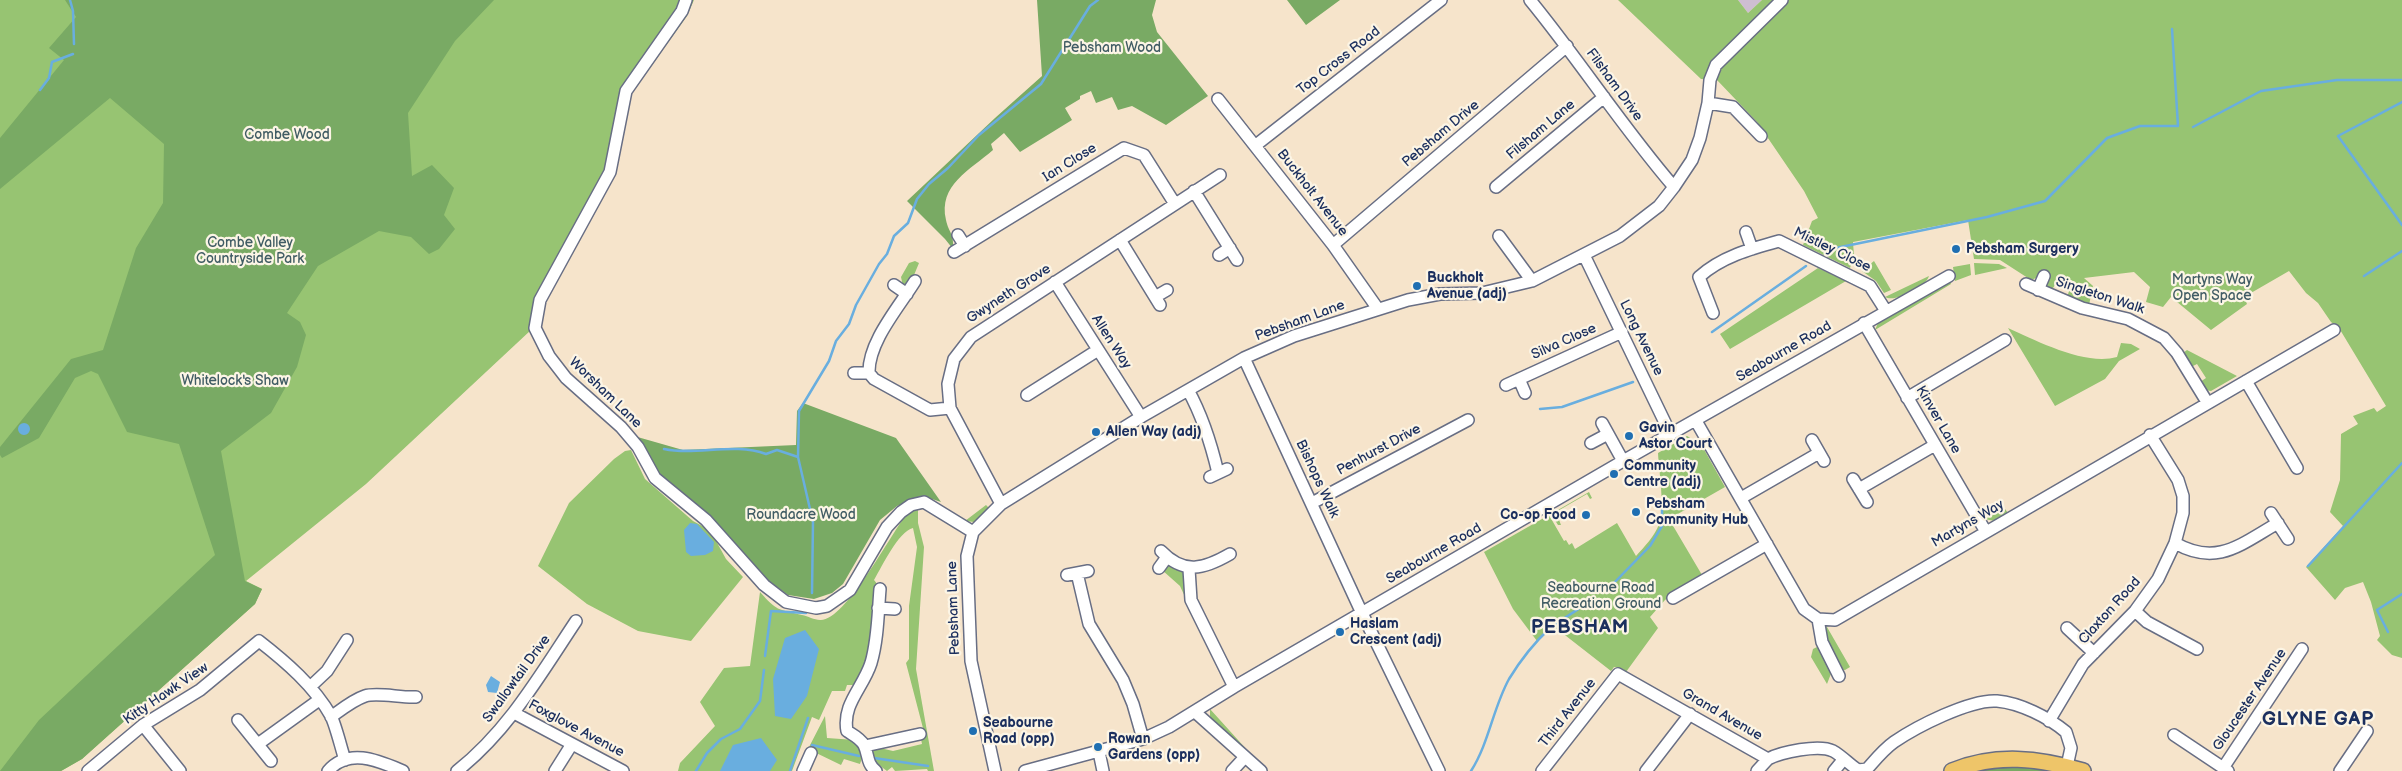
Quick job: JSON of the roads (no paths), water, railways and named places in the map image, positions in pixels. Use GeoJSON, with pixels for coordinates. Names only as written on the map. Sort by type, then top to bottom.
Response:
{"type":"FeatureCollection","features":[{"type":"Feature","properties":{"kind":"main road"},"geometry":{"type":"LineString","coordinates":[[1952,771],[1997,759],[2018,758],[2042,760],[2083,771]]}},
{"type":"Feature","properties":{"kind":"street","name":"Worsham Lane"},"geometry":{"type":"LineString","coordinates":[[686,0],[682,11],[626,91],[610,172],[540,300],[535,328],[549,356],[566,378],[621,427],[638,448],[656,478],[706,520],[764,586],[786,602],[816,608],[827,606],[850,590],[887,527],[901,512],[911,506],[924,502],[973,532]]}},
{"type":"Feature","properties":{"kind":"street","name":"Top Cross Road"},"geometry":{"type":"LineString","coordinates":[[1256,145],[1441,0]]}},
{"type":"Feature","properties":{"kind":"street","name":"Filsham Drive"},"geometry":{"type":"LineString","coordinates":[[1530,0],[1674,188]]}},
{"type":"Feature","properties":{"kind":"street","name":"Pebsham Lane"},"geometry":{"type":"LineString","coordinates":[[995,771],[971,661],[967,556],[973,532],[1001,504],[1188,390],[1244,358],[1294,336],[1408,300],[1440,294],[1482,293],[1532,281],[1634,227],[1659,206],[1674,188],[1692,160],[1700,138],[1708,103],[1710,80],[1722,57],[1782,0]]}},
{"type":"Feature","properties":{"kind":"street","name":"Pebsham Drive"},"geometry":{"type":"LineString","coordinates":[[1333,245],[1567,46]]}},
{"type":"Feature","properties":{"kind":"street","name":"Filsham Lane"},"geometry":{"type":"LineString","coordinates":[[1496,187],[1604,96]]}},
{"type":"Feature","properties":{"kind":"street","name":"Buckholt Avenue"},"geometry":{"type":"LineString","coordinates":[[1218,99],[1333,245],[1378,309]]}},
{"type":"Feature","properties":{"kind":"street"},"geometry":{"type":"LineString","coordinates":[[1708,103],[1732,107],[1749,130],[1761,136]]}},
{"type":"Feature","properties":{"kind":"street","name":"Ian Close"},"geometry":{"type":"LineString","coordinates":[[954,252],[1124,148],[1144,156],[1175,204]]}},
{"type":"Feature","properties":{"kind":"street","name":"Gwyneth Grove"},"geometry":{"type":"LineString","coordinates":[[1001,504],[950,408],[948,384],[954,359],[972,337],[1220,175]]}},
{"type":"Feature","properties":{"kind":"street"},"geometry":{"type":"LineString","coordinates":[[1194,191],[1237,260]]}},
{"type":"Feature","properties":{"kind":"street"},"geometry":{"type":"LineString","coordinates":[[1746,232],[1752,249]]}},
{"type":"Feature","properties":{"kind":"street"},"geometry":{"type":"LineString","coordinates":[[958,235],[965,246]]}},
{"type":"Feature","properties":{"kind":"street"},"geometry":{"type":"LineString","coordinates":[[1499,236],[1532,281]]}},
{"type":"Feature","properties":{"kind":"street"},"geometry":{"type":"LineString","coordinates":[[1120,240],[1158,301],[1167,290]]}},
{"type":"Feature","properties":{"kind":"street","name":"Mistley Close"},"geometry":{"type":"LineString","coordinates":[[1713,313],[1699,277],[1713,264],[1779,241],[1870,286],[1886,311]]}},
{"type":"Feature","properties":{"kind":"street"},"geometry":{"type":"LineString","coordinates":[[1219,255],[1230,248]]}},
{"type":"Feature","properties":{"kind":"street","name":"Long Avenue"},"geometry":{"type":"LineString","coordinates":[[1584,255],[1672,435]]}},
{"type":"Feature","properties":{"kind":"street","name":"Seabourne Road"},"geometry":{"type":"LineString","coordinates":[[1026,771],[1143,739],[1195,712],[1234,687],[1623,461],[1672,435],[1864,323],[1949,276]]}},
{"type":"Feature","properties":{"kind":"street","name":"Singleton Walk"},"geometry":{"type":"LineString","coordinates":[[2038,290],[2044,276]]}},
{"type":"Feature","properties":{"kind":"street"},"geometry":{"type":"LineString","coordinates":[[914,281],[874,347],[869,359],[869,373],[874,379],[930,410],[950,408]]}},
{"type":"Feature","properties":{"kind":"street","name":"Allen Way"},"geometry":{"type":"LineString","coordinates":[[1055,282],[1142,417]]}},
{"type":"Feature","properties":{"kind":"street","name":"Singleton Walk"},"geometry":{"type":"LineString","coordinates":[[2026,284],[2082,308],[2128,319],[2164,338],[2177,353],[2207,402]]}},
{"type":"Feature","properties":{"kind":"street"},"geometry":{"type":"LineString","coordinates":[[894,285],[907,294]]}},
{"type":"Feature","properties":{"kind":"street","name":"Kinver Lane"},"geometry":{"type":"LineString","coordinates":[[1864,323],[1986,532]]}},
{"type":"Feature","properties":{"kind":"street","name":"Martyns Way"},"geometry":{"type":"LineString","coordinates":[[1818,619],[1835,620],[2150,435],[2334,330]]}},
{"type":"Feature","properties":{"kind":"street","name":"Silva Close"},"geometry":{"type":"LineString","coordinates":[[1506,385],[1622,332]]}},
{"type":"Feature","properties":{"kind":"street"},"geometry":{"type":"LineString","coordinates":[[1908,398],[2005,340]]}},
{"type":"Feature","properties":{"kind":"street"},"geometry":{"type":"LineString","coordinates":[[1031,389],[1098,350]]}},
{"type":"Feature","properties":{"kind":"street","name":"Bishops Walk"},"geometry":{"type":"LineString","coordinates":[[1244,358],[1362,613],[1439,771]]}},
{"type":"Feature","properties":{"kind":"street"},"geometry":{"type":"LineString","coordinates":[[854,373],[869,373]]}},
{"type":"Feature","properties":{"kind":"street"},"geometry":{"type":"LineString","coordinates":[[1518,379],[1525,393]]}},
{"type":"Feature","properties":{"kind":"street"},"geometry":{"type":"LineString","coordinates":[[2246,381],[2293,452],[2298,468]]}},
{"type":"Feature","properties":{"kind":"street"},"geometry":{"type":"LineString","coordinates":[[1188,390],[1202,414],[1218,473]]}},
{"type":"Feature","properties":{"kind":"street","name":"Penhurst Drive"},"geometry":{"type":"LineString","coordinates":[[1312,503],[1462,419]]}},
{"type":"Feature","properties":{"kind":"street"},"geometry":{"type":"LineString","coordinates":[[1696,421],[1804,609],[1818,619],[1822,642],[1839,676]]}},
{"type":"Feature","properties":{"kind":"street"},"geometry":{"type":"LineString","coordinates":[[1602,423],[1623,461]]}},
{"type":"Feature","properties":{"kind":"street"},"geometry":{"type":"LineString","coordinates":[[1591,443],[1608,434]]}},
{"type":"Feature","properties":{"kind":"street","name":"Claxton Road"},"geometry":{"type":"LineString","coordinates":[[2049,721],[2083,664],[2135,611],[2158,579],[2175,543],[2183,513],[2183,496],[2178,480],[2150,435]]}},
{"type":"Feature","properties":{"kind":"street"},"geometry":{"type":"LineString","coordinates":[[1741,498],[1821,457],[1812,440]]}},
{"type":"Feature","properties":{"kind":"street"},"geometry":{"type":"LineString","coordinates":[[1859,489],[1935,445]]}},
{"type":"Feature","properties":{"kind":"street"},"geometry":{"type":"LineString","coordinates":[[1853,479],[1867,502]]}},
{"type":"Feature","properties":{"kind":"street"},"geometry":{"type":"LineString","coordinates":[[2271,513],[2288,539]]}},
{"type":"Feature","properties":{"kind":"street"},"geometry":{"type":"LineString","coordinates":[[2175,543],[2183,548],[2214,555],[2228,552],[2278,524]]}},
{"type":"Feature","properties":{"kind":"street"},"geometry":{"type":"LineString","coordinates":[[1673,598],[1686,597],[1767,544]]}},
{"type":"Feature","properties":{"kind":"street"},"geometry":{"type":"LineString","coordinates":[[1158,568],[1164,554],[1189,569],[1211,565],[1230,554]]}},
{"type":"Feature","properties":{"kind":"street"},"geometry":{"type":"LineString","coordinates":[[1189,569],[1191,600],[1234,687]]}},
{"type":"Feature","properties":{"kind":"street"},"geometry":{"type":"LineString","coordinates":[[1078,573],[1090,624],[1123,680],[1133,704],[1143,739]]}},
{"type":"Feature","properties":{"kind":"street"},"geometry":{"type":"LineString","coordinates":[[876,771],[867,760],[865,746],[860,739],[847,731],[845,720],[847,710],[860,690],[871,663],[880,589]]}},
{"type":"Feature","properties":{"kind":"street"},"geometry":{"type":"LineString","coordinates":[[878,608],[895,609]]}},
{"type":"Feature","properties":{"kind":"street"},"geometry":{"type":"LineString","coordinates":[[2135,611],[2147,622],[2200,651]]}},
{"type":"Feature","properties":{"kind":"street","name":"Swallowtail Drive"},"geometry":{"type":"LineString","coordinates":[[457,771],[476,756],[514,713],[576,622]]}},
{"type":"Feature","properties":{"kind":"street"},"geometry":{"type":"LineString","coordinates":[[2067,628],[2094,653]]}},
{"type":"Feature","properties":{"kind":"street"},"geometry":{"type":"LineString","coordinates":[[345,760],[331,716],[310,687],[327,671],[347,640]]}},
{"type":"Feature","properties":{"kind":"street","name":"Kitty Hawk View"},"geometry":{"type":"LineString","coordinates":[[88,771],[143,725],[200,690],[260,641],[310,687]]}},
{"type":"Feature","properties":{"kind":"street","name":"Gloucester Avenue"},"geometry":{"type":"LineString","coordinates":[[2225,769],[2302,649]]}},
{"type":"Feature","properties":{"kind":"street","name":"Grand Avenue"},"geometry":{"type":"LineString","coordinates":[[1618,674],[1768,759],[1777,754],[1824,748],[1837,754],[1858,770],[1867,769],[1892,743],[1914,729],[1943,715],[1976,704],[1995,701],[2016,705],[2062,729],[2069,736],[2071,748],[2067,766]]}},
{"type":"Feature","properties":{"kind":"street","name":"Third Avenue"},"geometry":{"type":"LineString","coordinates":[[1542,771],[1618,674]]}},
{"type":"Feature","properties":{"kind":"street"},"geometry":{"type":"LineString","coordinates":[[331,716],[365,696],[379,694],[400,698],[416,697]]}},
{"type":"Feature","properties":{"kind":"street"},"geometry":{"type":"LineString","coordinates":[[258,744],[319,700]]}},
{"type":"Feature","properties":{"kind":"street"},"geometry":{"type":"LineString","coordinates":[[1195,712],[1261,771]]}},
{"type":"Feature","properties":{"kind":"street","name":"Foxglove Avenue"},"geometry":{"type":"LineString","coordinates":[[514,713],[624,771]]}},
{"type":"Feature","properties":{"kind":"street"},"geometry":{"type":"LineString","coordinates":[[1646,771],[1690,714]]}},
{"type":"Feature","properties":{"kind":"street"},"geometry":{"type":"LineString","coordinates":[[238,720],[271,761]]}},
{"type":"Feature","properties":{"kind":"street"},"geometry":{"type":"LineString","coordinates":[[143,725],[180,771]]}},
{"type":"Feature","properties":{"kind":"street"},"geometry":{"type":"LineString","coordinates":[[2340,771],[2367,731]]}},
{"type":"Feature","properties":{"kind":"street"},"geometry":{"type":"LineString","coordinates":[[865,746],[920,734]]}},
{"type":"Feature","properties":{"kind":"street"},"geometry":{"type":"LineString","coordinates":[[2174,735],[2225,769]]}},
{"type":"Feature","properties":{"kind":"street"},"geometry":{"type":"LineString","coordinates":[[555,771],[572,744]]}},
{"type":"Feature","properties":{"kind":"street"},"geometry":{"type":"LineString","coordinates":[[1099,752],[1103,771]]}},
{"type":"Feature","properties":{"kind":"street"},"geometry":{"type":"LineString","coordinates":[[804,771],[811,754]]}},
{"type":"Feature","properties":{"kind":"street"},"geometry":{"type":"LineString","coordinates":[[328,771],[345,760],[364,757],[403,771]]}},
{"type":"Feature","properties":{"kind":"street"},"geometry":{"type":"LineString","coordinates":[[1232,771],[1245,757]]}},
{"type":"Feature","properties":{"kind":"street"},"geometry":{"type":"LineString","coordinates":[[1757,771],[1768,759]]}},
{"type":"Feature","properties":{"kind":"street"},"geometry":{"type":"LineString","coordinates":[[1834,771],[1843,760]]}},
{"type":"Feature","properties":{"kind":"water"},"geometry":{"type":"Polygon","coordinates":[[[26,423],[29,424],[29,434],[22,435],[19,434],[18,427],[19,424],[26,423]]]}},
{"type":"Feature","properties":{"kind":"water"},"geometry":{"type":"Polygon","coordinates":[[[690,523],[697,524],[714,542],[713,551],[705,555],[691,556],[686,552],[684,530],[690,523]]]}},
{"type":"Feature","properties":{"kind":"water"},"geometry":{"type":"Polygon","coordinates":[[[805,630],[819,649],[807,696],[791,719],[775,716],[773,679],[785,638],[805,630]]]}},
{"type":"Feature","properties":{"kind":"water"},"geometry":{"type":"Polygon","coordinates":[[[491,676],[500,682],[497,693],[488,692],[486,685],[491,676]]]}},
{"type":"Feature","properties":{"kind":"water"},"geometry":{"type":"Polygon","coordinates":[[[761,738],[777,760],[770,771],[720,771],[733,745],[761,738]]]}},
{"type":"Feature","properties":{"kind":"waterway"},"geometry":{"type":"LineString","coordinates":[[70,0],[73,11],[74,44]]}},
{"type":"Feature","properties":{"kind":"waterway"},"geometry":{"type":"LineString","coordinates":[[812,593],[813,522],[798,457],[799,411],[829,361],[836,341],[849,324],[856,305],[879,264],[887,254],[894,236],[908,223],[917,199],[929,184],[948,168],[979,135],[1041,84],[1090,6],[1098,0]]}},
{"type":"Feature","properties":{"kind":"waterway"},"geometry":{"type":"LineString","coordinates":[[1831,249],[1987,217],[2045,201],[2107,138],[2140,126],[2178,126],[2172,29]]}},
{"type":"Feature","properties":{"kind":"waterway"},"geometry":{"type":"LineString","coordinates":[[40,90],[49,78],[52,62],[73,54]]}},
{"type":"Feature","properties":{"kind":"waterway"},"geometry":{"type":"LineString","coordinates":[[2193,127],[2261,91],[2337,80],[2402,80]]}},
{"type":"Feature","properties":{"kind":"waterway"},"geometry":{"type":"LineString","coordinates":[[2402,102],[2338,136],[2402,225]]}},
{"type":"Feature","properties":{"kind":"waterway"},"geometry":{"type":"LineString","coordinates":[[2364,276],[2402,251]]}},
{"type":"Feature","properties":{"kind":"waterway"},"geometry":{"type":"LineString","coordinates":[[1712,332],[1806,266]]}},
{"type":"Feature","properties":{"kind":"waterway"},"geometry":{"type":"LineString","coordinates":[[1540,409],[1562,407],[1633,382]]}},
{"type":"Feature","properties":{"kind":"waterway"},"geometry":{"type":"LineString","coordinates":[[664,449],[677,451],[741,449],[766,454],[777,450],[798,457]]}},
{"type":"Feature","properties":{"kind":"waterway"},"geometry":{"type":"LineString","coordinates":[[2308,566],[2402,463]]}},
{"type":"Feature","properties":{"kind":"waterway"},"geometry":{"type":"LineString","coordinates":[[1600,589],[1610,587],[1650,546],[1662,526],[1662,505]]}},
{"type":"Feature","properties":{"kind":"waterway"},"geometry":{"type":"LineString","coordinates":[[2388,632],[2377,610],[2402,594]]}},
{"type":"Feature","properties":{"kind":"waterway"},"geometry":{"type":"LineString","coordinates":[[1471,771],[1482,749],[1504,690],[1518,665],[1550,628],[1591,599]]}},
{"type":"Feature","properties":{"kind":"waterway"},"geometry":{"type":"LineString","coordinates":[[765,656],[771,611],[806,613]]}},
{"type":"Feature","properties":{"kind":"waterway"},"geometry":{"type":"LineString","coordinates":[[696,771],[707,753],[721,739],[740,729],[760,701],[764,670]]}},
{"type":"Feature","properties":{"kind":"waterway"},"geometry":{"type":"LineString","coordinates":[[790,771],[808,718]]}},
{"type":"Feature","properties":{"kind":"waterway"},"geometry":{"type":"LineString","coordinates":[[812,745],[859,756]]}},
{"type":"Feature","properties":{"kind":"waterway"},"geometry":{"type":"LineString","coordinates":[[874,758],[928,766]]}},
{"type":"Feature","properties":{"kind":"place","name":"Pebsham Surgery"},"geometry":{"type":"Point","coordinates":[1956,249]}},
{"type":"Feature","properties":{"kind":"place","name":"Buckholt Avenue (adj)"},"geometry":{"type":"Point","coordinates":[1417,286]}},
{"type":"Feature","properties":{"kind":"place","name":"Allen Way (adj)"},"geometry":{"type":"Point","coordinates":[1096,432]}},
{"type":"Feature","properties":{"kind":"place","name":"Gavin Astor Court"},"geometry":{"type":"Point","coordinates":[1629,436]}},
{"type":"Feature","properties":{"kind":"place","name":"Community Centre (adj)"},"geometry":{"type":"Point","coordinates":[1614,474]}},
{"type":"Feature","properties":{"kind":"place","name":"Pebsham Community Hub"},"geometry":{"type":"Point","coordinates":[1636,512]}},
{"type":"Feature","properties":{"kind":"place","name":"Co-op Food"},"geometry":{"type":"Point","coordinates":[1586,515]}},
{"type":"Feature","properties":{"kind":"place","name":"Haslam Crescent (adj)"},"geometry":{"type":"Point","coordinates":[1340,632]}},
{"type":"Feature","properties":{"kind":"place","name":"Seabourne Road (opp)"},"geometry":{"type":"Point","coordinates":[973,731]}},
{"type":"Feature","properties":{"kind":"place","name":"Rowan Gardens (opp)"},"geometry":{"type":"Point","coordinates":[1098,747]}},
{"type":"Feature","properties":{"kind":"district","name":"PEBSHAM"},"geometry":{"type":"Point","coordinates":[1580,628]}},
{"type":"Feature","properties":{"kind":"district","name":"GLYNE GAP"},"geometry":{"type":"Point","coordinates":[2318,720]}},
{"type":"Feature","properties":{"kind":"park label","name":"Pebsham Wood"},"geometry":{"type":"Point","coordinates":[1112,48]}},
{"type":"Feature","properties":{"kind":"park label","name":"Combe Wood"},"geometry":{"type":"Point","coordinates":[287,135]}},
{"type":"Feature","properties":{"kind":"park label","name":"Combe Valley Countryside Park"},"geometry":{"type":"Point","coordinates":[250,252]}},
{"type":"Feature","properties":{"kind":"park label","name":"Martyns Way Open Space"},"geometry":{"type":"Point","coordinates":[2212,288]}},
{"type":"Feature","properties":{"kind":"park label","name":"Whitelock's Shaw"},"geometry":{"type":"Point","coordinates":[235,381]}},
{"type":"Feature","properties":{"kind":"park label","name":"Roundacre Wood"},"geometry":{"type":"Point","coordinates":[801,515]}},
{"type":"Feature","properties":{"kind":"park label","name":"Seabourne Road Recreation Ground"},"geometry":{"type":"Point","coordinates":[1601,596]}}]}
